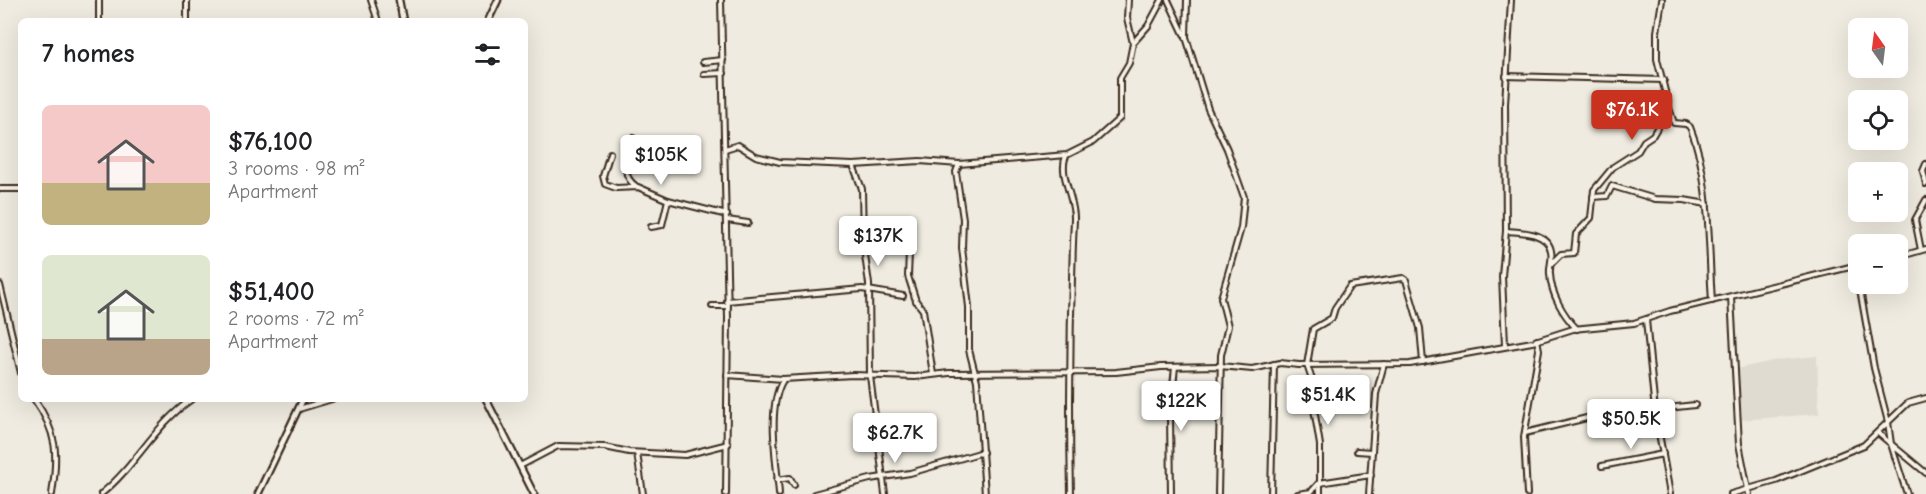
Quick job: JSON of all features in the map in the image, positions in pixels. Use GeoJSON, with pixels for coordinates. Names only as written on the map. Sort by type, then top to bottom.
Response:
{"type":"FeatureCollection","features":[{"type":"Feature","properties":{"kind":"street"},"geometry":{"type":"LineString","coordinates":[[99,0],[99,18]]}},
{"type":"Feature","properties":{"kind":"street"},"geometry":{"type":"LineString","coordinates":[[187,0],[187,18]]}},
{"type":"Feature","properties":{"kind":"street"},"geometry":{"type":"LineString","coordinates":[[371,0],[377,18]]}},
{"type":"Feature","properties":{"kind":"street"},"geometry":{"type":"LineString","coordinates":[[399,0],[402,18]]}},
{"type":"Feature","properties":{"kind":"street"},"geometry":{"type":"LineString","coordinates":[[489,18],[498,0]]}},
{"type":"Feature","properties":{"kind":"street"},"geometry":{"type":"LineString","coordinates":[[722,0],[728,303],[726,494]]}},
{"type":"Feature","properties":{"kind":"street"},"geometry":{"type":"LineString","coordinates":[[725,149],[738,145],[756,156],[773,161],[853,165],[920,161],[959,164],[1066,155],[1093,142],[1120,118],[1120,78],[1129,63],[1133,44],[1127,18],[1128,0]]}},
{"type":"Feature","properties":{"kind":"street"},"geometry":{"type":"LineString","coordinates":[[1133,44],[1148,26],[1162,0]]}},
{"type":"Feature","properties":{"kind":"street"},"geometry":{"type":"LineString","coordinates":[[1168,0],[1186,37],[1208,109],[1227,148],[1244,197],[1241,228],[1221,298],[1228,326],[1220,366],[1218,494]]}},
{"type":"Feature","properties":{"kind":"street"},"geometry":{"type":"LineString","coordinates":[[1186,37],[1187,0]]}},
{"type":"Feature","properties":{"kind":"street"},"geometry":{"type":"LineString","coordinates":[[1505,345],[1502,276],[1506,231],[1506,76],[1511,0]]}},
{"type":"Feature","properties":{"kind":"street"},"geometry":{"type":"LineString","coordinates":[[1662,0],[1657,32],[1657,59],[1674,123],[1686,124],[1691,130],[1707,204],[1707,254],[1712,301]]}},
{"type":"Feature","properties":{"kind":"street"},"geometry":{"type":"LineString","coordinates":[[703,62],[723,60]]}},
{"type":"Feature","properties":{"kind":"street"},"geometry":{"type":"LineString","coordinates":[[704,74],[724,73]]}},
{"type":"Feature","properties":{"kind":"street"},"geometry":{"type":"LineString","coordinates":[[1506,76],[1664,80]]}},
{"type":"Feature","properties":{"kind":"street"},"geometry":{"type":"LineString","coordinates":[[1552,263],[1561,254],[1574,253],[1576,234],[1592,218],[1594,190],[1613,167],[1638,151],[1644,141],[1653,135],[1669,107]]}},
{"type":"Feature","properties":{"kind":"street"},"geometry":{"type":"LineString","coordinates":[[633,138],[625,171],[629,179],[638,187],[668,200],[748,223]]}},
{"type":"Feature","properties":{"kind":"street"},"geometry":{"type":"LineString","coordinates":[[610,153],[603,176],[605,184],[616,188],[638,187]]}},
{"type":"Feature","properties":{"kind":"street"},"geometry":{"type":"LineString","coordinates":[[1066,155],[1064,169],[1074,218],[1068,372],[1071,494]]}},
{"type":"Feature","properties":{"kind":"street"},"geometry":{"type":"LineString","coordinates":[[959,164],[956,172],[963,219],[962,248],[969,307],[969,350],[976,374],[985,494]]}},
{"type":"Feature","properties":{"kind":"street"},"geometry":{"type":"LineString","coordinates":[[1926,164],[1923,171],[1926,184]]}},
{"type":"Feature","properties":{"kind":"street"},"geometry":{"type":"LineString","coordinates":[[853,165],[862,189],[870,376],[885,494]]}},
{"type":"Feature","properties":{"kind":"street"},"geometry":{"type":"LineString","coordinates":[[1593,197],[1607,196],[1612,186],[1655,199],[1707,204]]}},
{"type":"Feature","properties":{"kind":"street"},"geometry":{"type":"LineString","coordinates":[[0,189],[18,189]]}},
{"type":"Feature","properties":{"kind":"street"},"geometry":{"type":"LineString","coordinates":[[651,227],[662,225],[668,200]]}},
{"type":"Feature","properties":{"kind":"street"},"geometry":{"type":"LineString","coordinates":[[1908,254],[1923,250],[1915,220],[1926,200]]}},
{"type":"Feature","properties":{"kind":"street"},"geometry":{"type":"LineString","coordinates":[[904,221],[905,245],[909,253],[908,276],[916,301],[923,310],[933,374]]}},
{"type":"Feature","properties":{"kind":"street"},"geometry":{"type":"LineString","coordinates":[[1506,231],[1529,233],[1547,242],[1551,249],[1551,284],[1564,314],[1577,328]]}},
{"type":"Feature","properties":{"kind":"street"},"geometry":{"type":"LineString","coordinates":[[727,375],[783,379],[933,374],[1116,372],[1220,366],[1252,369],[1274,364],[1423,362],[1537,340],[1577,328],[1621,326],[1670,311],[1848,268]]}},
{"type":"Feature","properties":{"kind":"street"},"geometry":{"type":"LineString","coordinates":[[1320,494],[1320,446],[1314,409],[1317,395],[1308,365],[1313,329],[1332,318],[1335,308],[1350,286],[1403,278],[1406,280],[1420,328],[1423,362]]}},
{"type":"Feature","properties":{"kind":"street"},"geometry":{"type":"LineString","coordinates":[[0,285],[18,360]]}},
{"type":"Feature","properties":{"kind":"street"},"geometry":{"type":"LineString","coordinates":[[712,306],[793,293],[868,290],[903,296]]}},
{"type":"Feature","properties":{"kind":"street"},"geometry":{"type":"LineString","coordinates":[[1861,294],[1891,444],[1907,494]]}},
{"type":"Feature","properties":{"kind":"street"},"geometry":{"type":"LineString","coordinates":[[1731,297],[1739,444],[1748,492]]}},
{"type":"Feature","properties":{"kind":"street"},"geometry":{"type":"LineString","coordinates":[[1646,320],[1655,411],[1670,494]]}},
{"type":"Feature","properties":{"kind":"street"},"geometry":{"type":"LineString","coordinates":[[1527,494],[1524,448],[1539,350],[1537,340]]}},
{"type":"Feature","properties":{"kind":"street"},"geometry":{"type":"LineString","coordinates":[[1271,494],[1274,364]]}},
{"type":"Feature","properties":{"kind":"street"},"geometry":{"type":"LineString","coordinates":[[1369,494],[1376,394],[1384,364]]}},
{"type":"Feature","properties":{"kind":"street"},"geometry":{"type":"LineString","coordinates":[[1171,494],[1171,386],[1175,367]]}},
{"type":"Feature","properties":{"kind":"street"},"geometry":{"type":"LineString","coordinates":[[778,494],[774,448],[775,401],[783,379]]}},
{"type":"Feature","properties":{"kind":"street"},"geometry":{"type":"LineString","coordinates":[[1731,494],[1748,492],[1853,450],[1879,434],[1908,403],[1926,398]]}},
{"type":"Feature","properties":{"kind":"street"},"geometry":{"type":"LineString","coordinates":[[36,402],[46,414],[55,444],[57,472],[52,494]]}},
{"type":"Feature","properties":{"kind":"street"},"geometry":{"type":"LineString","coordinates":[[101,494],[120,477],[154,434],[189,402]]}},
{"type":"Feature","properties":{"kind":"street"},"geometry":{"type":"LineString","coordinates":[[258,494],[302,402]]}},
{"type":"Feature","properties":{"kind":"street"},"geometry":{"type":"LineString","coordinates":[[298,410],[323,402]]}},
{"type":"Feature","properties":{"kind":"street"},"geometry":{"type":"LineString","coordinates":[[488,402],[534,494]]}},
{"type":"Feature","properties":{"kind":"street"},"geometry":{"type":"LineString","coordinates":[[1525,433],[1595,417],[1695,405]]}},
{"type":"Feature","properties":{"kind":"street"},"geometry":{"type":"LineString","coordinates":[[1879,434],[1926,473]]}},
{"type":"Feature","properties":{"kind":"street"},"geometry":{"type":"LineString","coordinates":[[520,466],[558,446],[605,447],[637,453],[686,454],[728,444]]}},
{"type":"Feature","properties":{"kind":"street"},"geometry":{"type":"LineString","coordinates":[[1357,451],[1372,452]]}},
{"type":"Feature","properties":{"kind":"street"},"geometry":{"type":"LineString","coordinates":[[814,494],[883,477],[910,473],[983,452]]}},
{"type":"Feature","properties":{"kind":"street"},"geometry":{"type":"LineString","coordinates":[[637,453],[644,494]]}},
{"type":"Feature","properties":{"kind":"street"},"geometry":{"type":"LineString","coordinates":[[1602,466],[1663,454]]}},
{"type":"Feature","properties":{"kind":"street"},"geometry":{"type":"LineString","coordinates":[[1298,494],[1311,492],[1319,483],[1371,475]]}},
{"type":"Feature","properties":{"kind":"street"},"geometry":{"type":"LineString","coordinates":[[777,480],[789,478],[794,485]]}},
{"type":"Feature","properties":{"kind":"street"},"geometry":{"type":"LineString","coordinates":[[839,487],[840,494]]}},
{"type":"Feature","properties":{"kind":"shaded area"},"geometry":{"type":"Polygon","coordinates":[[[1817,356],[1819,414],[1739,420],[1736,369],[1777,360],[1817,356]]]}}]}
